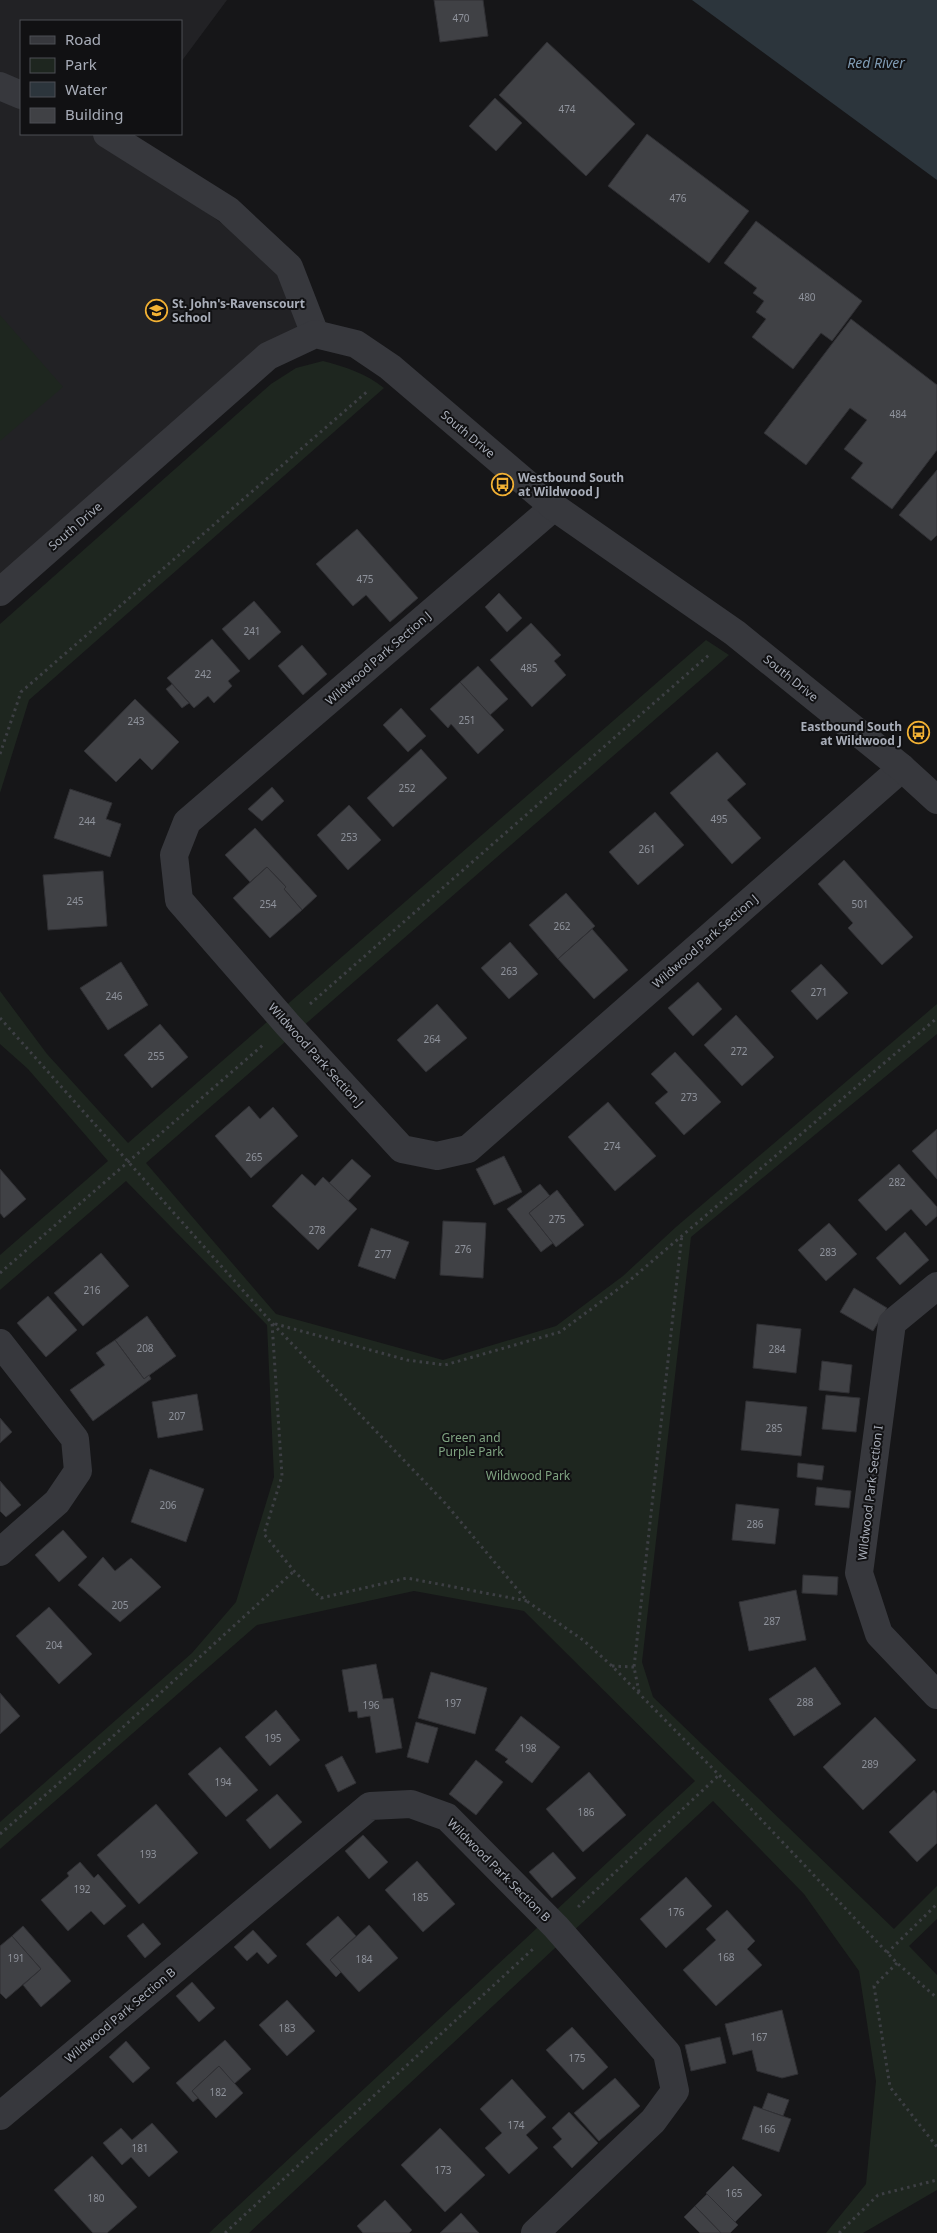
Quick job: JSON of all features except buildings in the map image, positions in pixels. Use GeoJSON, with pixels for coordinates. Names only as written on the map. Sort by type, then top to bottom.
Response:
{"type":"FeatureCollection","features":[{"type":"Feature","properties":{"kind":"street"},"geometry":{"type":"LineString","coordinates":[[0,86],[20,95]]}},
{"type":"Feature","properties":{"kind":"street"},"geometry":{"type":"LineString","coordinates":[[109,135],[228,210],[289,267],[315,334]]}},
{"type":"Feature","properties":{"kind":"street","name":"South Drive"},"geometry":{"type":"LineString","coordinates":[[0,592],[268,356],[315,334],[356,344],[392,370],[554,507],[735,632],[902,768],[937,800]]}},
{"type":"Feature","properties":{"kind":"street","name":"Wildwood Park Section J"},"geometry":{"type":"LineString","coordinates":[[554,507],[187,822],[174,855],[179,900],[287,1024],[402,1149],[437,1156],[468,1149],[902,768]]}},
{"type":"Feature","properties":{"kind":"street","name":"Wildwood Park Section I"},"geometry":{"type":"LineString","coordinates":[[937,1286],[892,1323],[859,1573],[879,1634],[937,1695]]}},
{"type":"Feature","properties":{"kind":"street"},"geometry":{"type":"LineString","coordinates":[[0,1343],[75,1439],[78,1471],[57,1502],[0,1552]]}},
{"type":"Feature","properties":{"kind":"street","name":"Wildwood Park Section B"},"geometry":{"type":"LineString","coordinates":[[0,2116],[370,1806],[411,1804],[447,1817],[556,1928],[667,2053],[675,2091],[653,2121],[535,2233]]}},
{"type":"Feature","properties":{"kind":"path"},"geometry":{"type":"LineString","coordinates":[[0,754],[21,692],[392,370]]}},
{"type":"Feature","properties":{"kind":"path"},"geometry":{"type":"LineString","coordinates":[[0,1273],[735,632]]}},
{"type":"Feature","properties":{"kind":"path"},"geometry":{"type":"LineString","coordinates":[[0,1018],[272,1324],[445,1503],[528,1602],[583,1640],[612,1666],[720,1775],[887,1953],[937,1998]]}},
{"type":"Feature","properties":{"kind":"path"},"geometry":{"type":"LineString","coordinates":[[272,1324],[407,1360],[445,1365],[560,1332],[628,1281],[937,1018]]}},
{"type":"Feature","properties":{"kind":"path"},"geometry":{"type":"LineString","coordinates":[[639,1693],[634,1667],[682,1234]]}},
{"type":"Feature","properties":{"kind":"path"},"geometry":{"type":"LineString","coordinates":[[272,1324],[282,1476],[264,1534],[294,1571],[321,1598],[406,1578],[528,1602]]}},
{"type":"Feature","properties":{"kind":"path"},"geometry":{"type":"LineString","coordinates":[[0,1834],[110,1739],[294,1571]]}},
{"type":"Feature","properties":{"kind":"path"},"geometry":{"type":"LineString","coordinates":[[612,1666],[634,1667]]}},
{"type":"Feature","properties":{"kind":"path"},"geometry":{"type":"LineString","coordinates":[[225,2233],[720,1775]]}},
{"type":"Feature","properties":{"kind":"path"},"geometry":{"type":"LineString","coordinates":[[887,1953],[937,1904]]}},
{"type":"Feature","properties":{"kind":"path"},"geometry":{"type":"LineString","coordinates":[[897,1963],[874,1986],[890,2087],[937,2147]]}},
{"type":"Feature","properties":{"kind":"path"},"geometry":{"type":"LineString","coordinates":[[839,2233],[878,2195],[937,2180]]}},
{"type":"Feature","properties":{"kind":"shaded area","name":"St. John's-Ravenscourt School"},"geometry":{"type":"Polygon","coordinates":[[[0,0],[227,0],[182,61],[182,20],[20,20],[20,135],[128,135],[119,148],[307,286],[315,334],[0,597],[0,0]]]}},
{"type":"Feature","properties":{"kind":"green space"},"geometry":{"type":"Polygon","coordinates":[[[0,315],[63,387],[0,441],[0,315]]]}},
{"type":"Feature","properties":{"kind":"green space"},"geometry":{"type":"Polygon","coordinates":[[[323,361],[355,371],[370,378],[384,388],[29,700],[0,793],[0,624],[271,384],[296,368],[323,361]]]}},
{"type":"Feature","properties":{"kind":"green space","name":"Wildwood Park"},"geometry":{"type":"Polygon","coordinates":[[[706,640],[729,655],[146,1163],[276,1314],[443,1360],[556,1326],[623,1276],[676,1227],[937,1004],[937,1034],[691,1237],[642,1662],[653,1697],[894,1929],[937,1886],[937,1919],[909,1946],[937,1975],[937,2190],[863,2233],[826,2233],[866,2184],[876,2081],[859,1971],[804,1894],[713,1801],[249,2233],[209,2233],[695,1781],[524,1611],[414,1591],[257,1625],[0,1849],[0,1822],[192,1653],[236,1602],[274,1477],[267,1325],[126,1181],[0,1290],[0,1255],[108,1161],[28,1069],[0,1044],[0,991],[47,1054],[128,1143],[706,640]]]}},
{"type":"Feature","properties":{"kind":"water","name":"Red River"},"geometry":{"type":"Polygon","coordinates":[[[692,0],[937,0],[937,180],[692,0]]]}},
{"type":"Feature","properties":{"kind":"place","name":"St. John's-Ravenscourt School"},"geometry":{"type":"Point","coordinates":[156,310]}},
{"type":"Feature","properties":{"kind":"place","name":"Westbound South at Wildwood J"},"geometry":{"type":"Point","coordinates":[502,484]}},
{"type":"Feature","properties":{"kind":"place","name":"Eastbound South at Wildwood J"},"geometry":{"type":"Point","coordinates":[918,733]}},
{"type":"Feature","properties":{"kind":"park label","name":"Green and Purple Park"},"geometry":{"type":"Point","coordinates":[471,1444]}}]}
